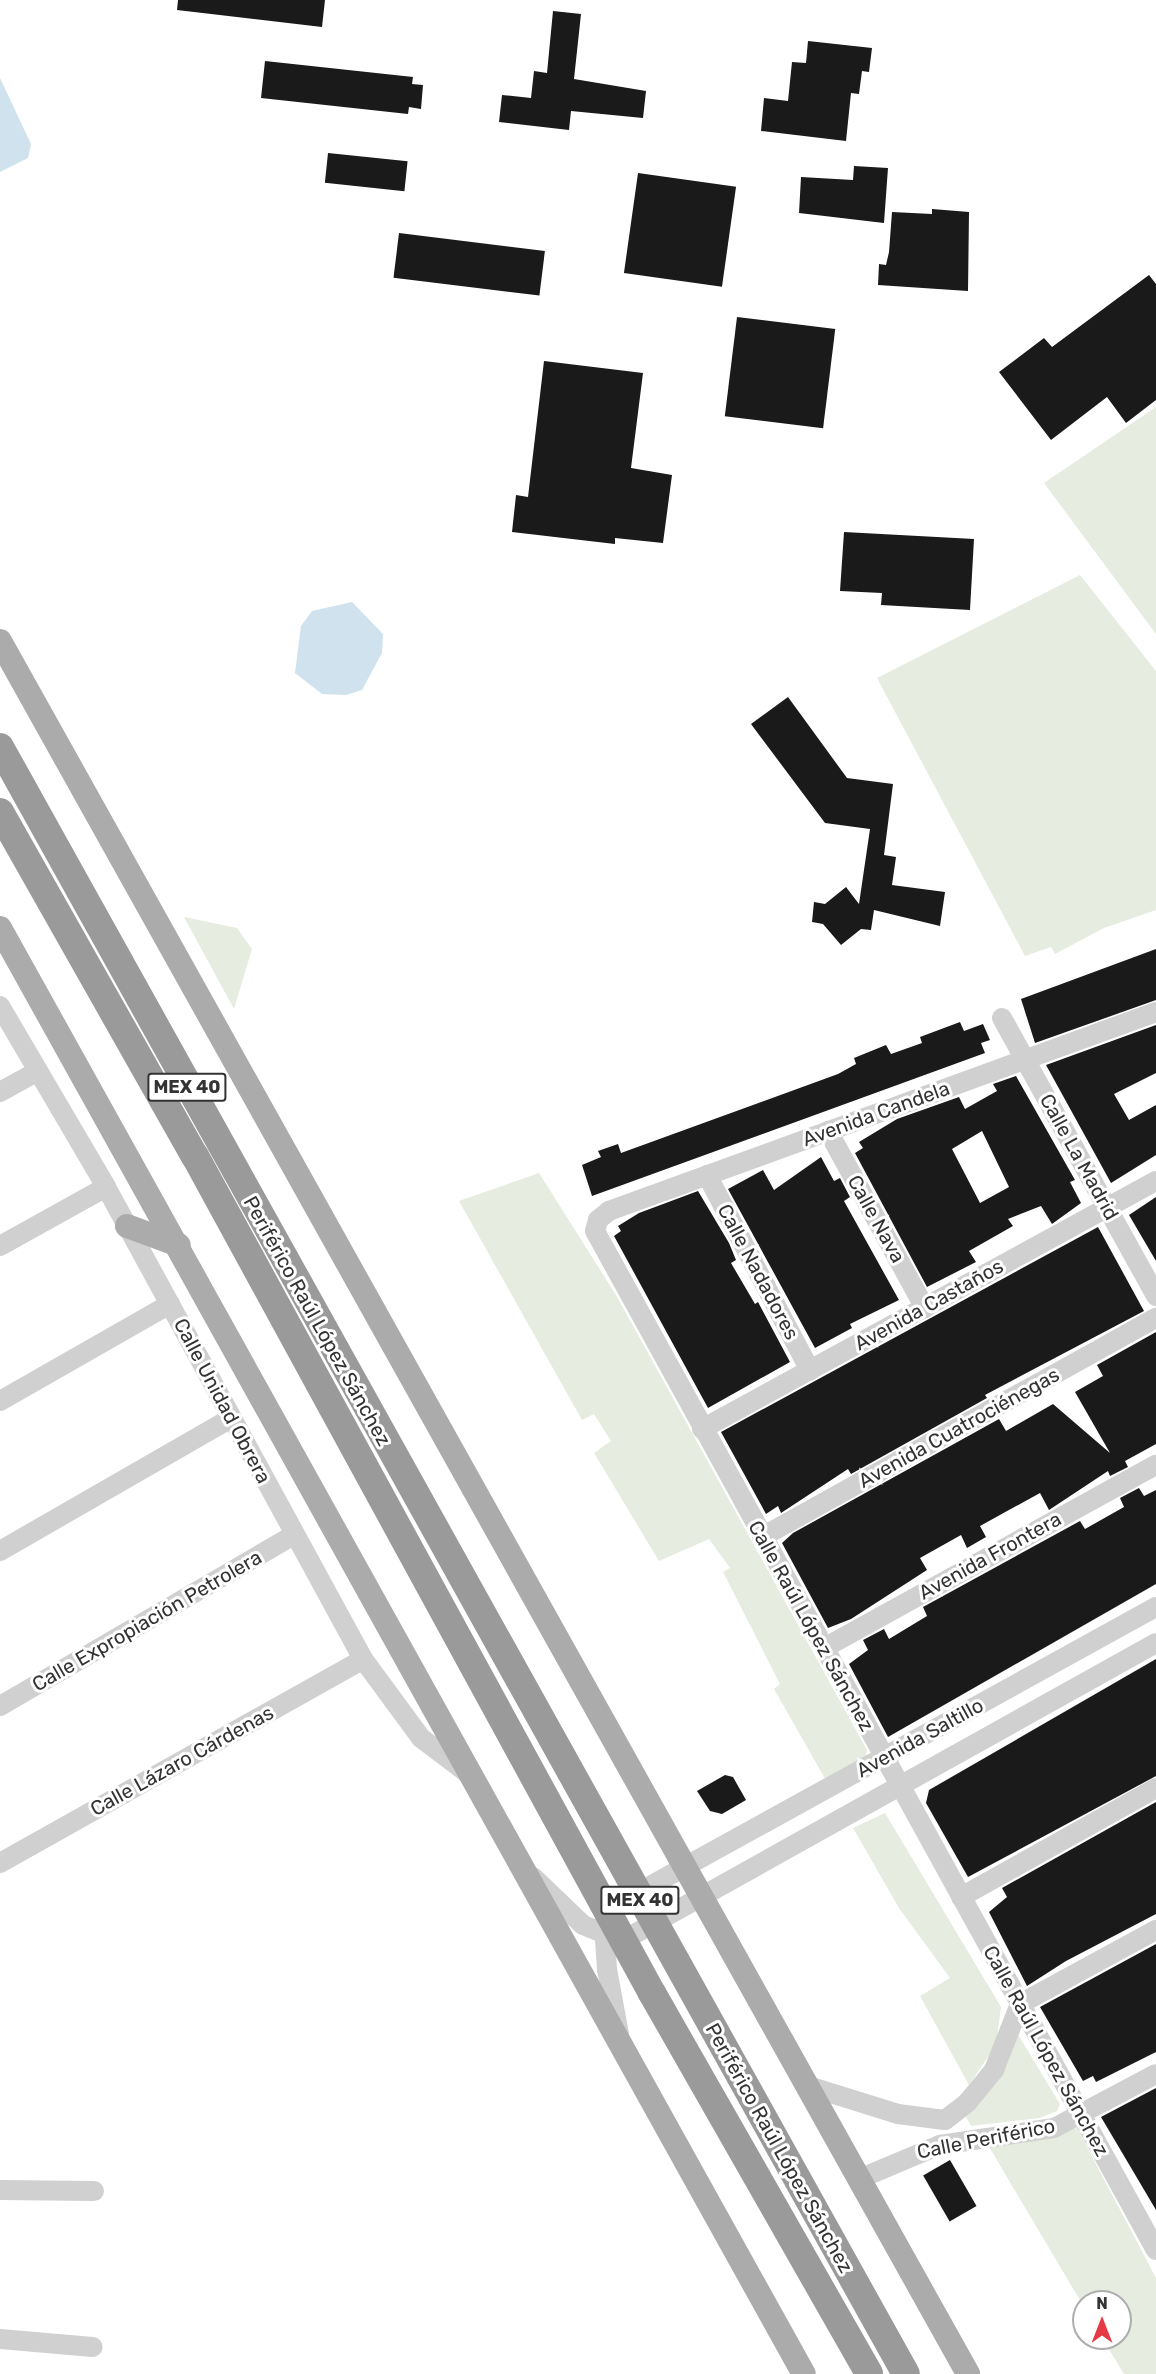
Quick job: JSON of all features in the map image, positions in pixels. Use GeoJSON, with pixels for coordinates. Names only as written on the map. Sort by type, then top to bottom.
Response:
{"type":"FeatureCollection","features":[{"type":"Feature","properties":{"kind":"highway","name":"Periférico Raúl López Sánchez"},"geometry":{"type":"LineString","coordinates":[[0,747],[375,1427],[906,2374]]}},
{"type":"Feature","properties":{"kind":"highway","name":"Periférico Raúl López Sánchez"},"geometry":{"type":"LineString","coordinates":[[0,812],[195,1156],[345,1437],[869,2374]]}},
{"type":"Feature","properties":{"kind":"main road"},"geometry":{"type":"LineString","coordinates":[[0,641],[682,1867],[968,2374]]}},
{"type":"Feature","properties":{"kind":"main road"},"geometry":{"type":"LineString","coordinates":[[0,928],[179,1245],[519,1864],[804,2374]]}},
{"type":"Feature","properties":{"kind":"main road"},"geometry":{"type":"LineString","coordinates":[[127,1226],[179,1245]]}},
{"type":"Feature","properties":{"kind":"street","name":"Calle Unidad Obrera"},"geometry":{"type":"LineString","coordinates":[[0,1006],[106,1187],[363,1659],[421,1738],[470,1775]]}},
{"type":"Feature","properties":{"kind":"street","name":"Avenida Candela"},"geometry":{"type":"LineString","coordinates":[[598,1220],[609,1211],[707,1174],[1156,1012]]}},
{"type":"Feature","properties":{"kind":"street","name":"Calle La Madrid"},"geometry":{"type":"LineString","coordinates":[[1002,1018],[1156,1296]]}},
{"type":"Feature","properties":{"kind":"street"},"geometry":{"type":"LineString","coordinates":[[0,1092],[38,1071]]}},
{"type":"Feature","properties":{"kind":"street","name":"Calle Nava"},"geometry":{"type":"LineString","coordinates":[[828,1131],[925,1308]]}},
{"type":"Feature","properties":{"kind":"street","name":"Calle Nadadores"},"geometry":{"type":"LineString","coordinates":[[707,1174],[810,1370]]}},
{"type":"Feature","properties":{"kind":"street","name":"Avenida Castaños"},"geometry":{"type":"LineString","coordinates":[[702,1429],[1156,1181]]}},
{"type":"Feature","properties":{"kind":"street"},"geometry":{"type":"LineString","coordinates":[[0,1246],[106,1187]]}},
{"type":"Feature","properties":{"kind":"street","name":"Calle Raúl López Sánchez"},"geometry":{"type":"LineString","coordinates":[[598,1220],[596,1236],[1082,2115],[1150,2223],[1156,2250]]}},
{"type":"Feature","properties":{"kind":"street"},"geometry":{"type":"LineString","coordinates":[[0,1401],[170,1304]]}},
{"type":"Feature","properties":{"kind":"street","name":"Avenida Cuatrociénegas"},"geometry":{"type":"LineString","coordinates":[[762,1537],[1156,1318]]}},
{"type":"Feature","properties":{"kind":"street"},"geometry":{"type":"LineString","coordinates":[[0,1551],[231,1418]]}},
{"type":"Feature","properties":{"kind":"street","name":"Avenida Frontera"},"geometry":{"type":"LineString","coordinates":[[824,1648],[1156,1465]]}},
{"type":"Feature","properties":{"kind":"street","name":"Calle Expropiación Petrolera"},"geometry":{"type":"LineString","coordinates":[[0,1706],[294,1536]]}},
{"type":"Feature","properties":{"kind":"street","name":"Avenida Saltillo"},"geometry":{"type":"LineString","coordinates":[[682,1867],[884,1758],[1156,1606]]}},
{"type":"Feature","properties":{"kind":"street","name":"Avenida Saltillo"},"geometry":{"type":"LineString","coordinates":[[699,1895],[1156,1642]]}},
{"type":"Feature","properties":{"kind":"street","name":"Calle Lázaro Cárdenas"},"geometry":{"type":"LineString","coordinates":[[0,1863],[363,1659]]}},
{"type":"Feature","properties":{"kind":"street"},"geometry":{"type":"LineString","coordinates":[[961,1897],[1156,1788]]}},
{"type":"Feature","properties":{"kind":"street"},"geometry":{"type":"LineString","coordinates":[[519,1864],[583,1925],[605,1934],[629,1936],[699,1895]]}},
{"type":"Feature","properties":{"kind":"street"},"geometry":{"type":"LineString","coordinates":[[622,2049],[605,1934],[612,1907],[682,1867]]}},
{"type":"Feature","properties":{"kind":"street"},"geometry":{"type":"LineString","coordinates":[[805,2085],[898,2114],[945,2120],[967,2103],[994,2070],[1020,2004],[1156,1930]]}},
{"type":"Feature","properties":{"kind":"street","name":"Calle Periférico"},"geometry":{"type":"LineString","coordinates":[[859,2179],[940,2145],[1054,2128],[1156,2074]]}},
{"type":"Feature","properties":{"kind":"street"},"geometry":{"type":"LineString","coordinates":[[0,2190],[94,2191]]}},
{"type":"Feature","properties":{"kind":"street"},"geometry":{"type":"LineString","coordinates":[[0,2339],[93,2347]]}},
{"type":"Feature","properties":{"kind":"shaded area"},"geometry":{"type":"Polygon","coordinates":[[[1156,407],[1156,634],[1044,483],[1156,407]]]}},
{"type":"Feature","properties":{"kind":"shaded area"},"geometry":{"type":"Polygon","coordinates":[[[1080,575],[1156,671],[1156,910],[1104,928],[1055,954],[1051,947],[1025,956],[877,678],[1080,575]]]}},
{"type":"Feature","properties":{"kind":"shaded area"},"geometry":{"type":"Polygon","coordinates":[[[184,917],[237,928],[252,949],[234,1009],[184,917]]]}},
{"type":"Feature","properties":{"kind":"shaded area"},"geometry":{"type":"Polygon","coordinates":[[[539,1173],[616,1295],[867,1750],[865,1760],[827,1782],[774,1689],[780,1684],[723,1572],[730,1568],[709,1539],[659,1561],[594,1453],[611,1441],[594,1414],[582,1420],[459,1201],[539,1173]]]}},
{"type":"Feature","properties":{"kind":"shaded area"},"geometry":{"type":"Polygon","coordinates":[[[885,1813],[1001,2007],[996,2045],[969,2085],[920,1996],[950,1978],[899,1908],[853,1828],[885,1813]]]}},
{"type":"Feature","properties":{"kind":"shaded area"},"geometry":{"type":"Polygon","coordinates":[[[1017,2033],[1060,2104],[1057,2111],[1040,2118],[971,2126],[966,2117],[991,2088],[1017,2033]]]}},
{"type":"Feature","properties":{"kind":"shaded area"},"geometry":{"type":"Polygon","coordinates":[[[1077,2128],[1156,2278],[1156,2374],[1124,2374],[1109,2350],[1132,2350],[1132,2290],[1074,2290],[988,2145],[1077,2128]]]}},
{"type":"Feature","properties":{"kind":"water"},"geometry":{"type":"Polygon","coordinates":[[[0,78],[31,144],[28,158],[0,172],[0,78]]]}},
{"type":"Feature","properties":{"kind":"water"},"geometry":{"type":"Polygon","coordinates":[[[352,602],[383,634],[382,653],[362,690],[346,695],[322,694],[295,673],[301,626],[312,611],[352,602]]]}},
{"type":"Feature","properties":{"kind":"building"},"geometry":{"type":"Polygon","coordinates":[[[178,0],[325,0],[322,27],[177,10],[178,0]]]}},
{"type":"Feature","properties":{"kind":"building"},"geometry":{"type":"Polygon","coordinates":[[[553,11],[581,14],[574,79],[646,91],[643,118],[571,111],[569,130],[499,122],[502,95],[531,98],[534,71],[547,73],[553,11]]]}},
{"type":"Feature","properties":{"kind":"building"},"geometry":{"type":"Polygon","coordinates":[[[808,41],[872,48],[869,72],[862,71],[859,94],[851,93],[846,141],[761,131],[764,98],[788,101],[792,62],[806,63],[808,41]]]}},
{"type":"Feature","properties":{"kind":"building"},"geometry":{"type":"Polygon","coordinates":[[[265,61],[413,77],[412,84],[423,85],[421,109],[409,107],[408,114],[261,98],[265,61]]]}},
{"type":"Feature","properties":{"kind":"building"},"geometry":{"type":"Polygon","coordinates":[[[328,153],[408,161],[404,191],[325,183],[328,153]]]}},
{"type":"Feature","properties":{"kind":"building"},"geometry":{"type":"Polygon","coordinates":[[[854,166],[888,168],[884,223],[799,213],[801,177],[853,180],[854,166]]]}},
{"type":"Feature","properties":{"kind":"building"},"geometry":{"type":"Polygon","coordinates":[[[638,173],[736,187],[722,287],[624,273],[638,173]]]}},
{"type":"Feature","properties":{"kind":"building"},"geometry":{"type":"Polygon","coordinates":[[[932,209],[969,212],[968,291],[878,285],[879,264],[886,265],[889,252],[892,212],[932,214],[932,209]]]}},
{"type":"Feature","properties":{"kind":"building"},"geometry":{"type":"Polygon","coordinates":[[[399,233],[545,251],[539,296],[394,278],[399,233]]]}},
{"type":"Feature","properties":{"kind":"building"},"geometry":{"type":"Polygon","coordinates":[[[1149,275],[1156,284],[1156,400],[1126,423],[1107,397],[1051,440],[999,372],[1044,338],[1052,347],[1149,275]]]}},
{"type":"Feature","properties":{"kind":"building"},"geometry":{"type":"Polygon","coordinates":[[[737,317],[835,329],[823,428],[725,416],[737,317]]]}},
{"type":"Feature","properties":{"kind":"building"},"geometry":{"type":"Polygon","coordinates":[[[544,361],[643,373],[631,468],[672,475],[663,543],[615,538],[615,544],[512,532],[516,495],[528,497],[544,361]]]}},
{"type":"Feature","properties":{"kind":"building"},"geometry":{"type":"Polygon","coordinates":[[[844,532],[974,539],[970,610],[881,605],[882,593],[840,591],[844,532]]]}},
{"type":"Feature","properties":{"kind":"building"},"geometry":{"type":"Polygon","coordinates":[[[788,697],[847,778],[893,784],[884,855],[896,857],[892,885],[945,892],[940,926],[874,910],[871,930],[861,929],[841,945],[823,924],[812,922],[814,902],[825,904],[846,887],[859,904],[870,829],[825,823],[751,724],[788,697]]]}},
{"type":"Feature","properties":{"kind":"building"},"geometry":{"type":"Polygon","coordinates":[[[1156,949],[1156,1000],[1035,1043],[1021,999],[1156,949]]]}},
{"type":"Feature","properties":{"kind":"building"},"geometry":{"type":"Polygon","coordinates":[[[960,1022],[964,1031],[983,1024],[990,1040],[981,1043],[985,1053],[592,1196],[582,1165],[601,1157],[598,1151],[618,1144],[621,1153],[838,1074],[856,1064],[854,1058],[886,1045],[891,1054],[922,1043],[920,1037],[960,1022]]]}},
{"type":"Feature","properties":{"kind":"building"},"geometry":{"type":"Polygon","coordinates":[[[1156,1025],[1156,1073],[1114,1094],[1129,1120],[1156,1105],[1156,1155],[1111,1183],[1046,1065],[1156,1025]]]}},
{"type":"Feature","properties":{"kind":"building"},"geometry":{"type":"Polygon","coordinates":[[[1016,1076],[1075,1180],[1070,1182],[1081,1203],[1052,1224],[1041,1206],[1008,1219],[1013,1226],[969,1251],[976,1262],[927,1287],[855,1153],[863,1148],[859,1142],[897,1119],[959,1097],[965,1109],[997,1091],[993,1084],[1016,1076]],[[982,1131],[952,1149],[980,1203],[1009,1187],[982,1131]]]}},
{"type":"Feature","properties":{"kind":"building"},"geometry":{"type":"Polygon","coordinates":[[[821,1157],[834,1181],[840,1178],[850,1197],[844,1201],[899,1300],[850,1324],[852,1328],[815,1348],[728,1189],[763,1170],[774,1190],[821,1157]]]}},
{"type":"Feature","properties":{"kind":"building"},"geometry":{"type":"Polygon","coordinates":[[[698,1191],[729,1243],[736,1260],[731,1263],[755,1304],[758,1302],[790,1362],[708,1408],[614,1236],[621,1231],[618,1226],[639,1213],[698,1191]]]}},
{"type":"Feature","properties":{"kind":"building"},"geometry":{"type":"Polygon","coordinates":[[[1156,1197],[1156,1261],[1129,1215],[1156,1197]]]}},
{"type":"Feature","properties":{"kind":"building"},"geometry":{"type":"Polygon","coordinates":[[[1098,1227],[1144,1311],[985,1395],[987,1398],[851,1474],[848,1469],[781,1513],[778,1506],[766,1514],[721,1432],[1098,1227]]]}},
{"type":"Feature","properties":{"kind":"building"},"geometry":{"type":"Polygon","coordinates":[[[1156,1332],[1156,1444],[1125,1461],[1128,1467],[1110,1476],[1108,1471],[1049,1510],[1040,1493],[980,1526],[986,1537],[967,1548],[961,1535],[920,1558],[927,1570],[851,1619],[828,1628],[782,1543],[793,1533],[999,1419],[1006,1431],[1053,1404],[1110,1453],[1075,1392],[1103,1376],[1097,1365],[1156,1332]]]}},
{"type":"Feature","properties":{"kind":"building"},"geometry":{"type":"Polygon","coordinates":[[[1139,1488],[1144,1496],[1156,1490],[1156,1584],[888,1737],[849,1664],[868,1650],[863,1640],[884,1629],[889,1639],[927,1616],[923,1607],[1080,1521],[1085,1529],[1124,1507],[1120,1498],[1139,1488]]]}},
{"type":"Feature","properties":{"kind":"building"},"geometry":{"type":"Polygon","coordinates":[[[1156,1659],[1156,1776],[968,1877],[926,1803],[929,1790],[1156,1659]]]}},
{"type":"Feature","properties":{"kind":"building"},"geometry":{"type":"Polygon","coordinates":[[[725,1775],[733,1777],[746,1800],[722,1814],[710,1811],[697,1791],[725,1775]]]}},
{"type":"Feature","properties":{"kind":"building"},"geometry":{"type":"Polygon","coordinates":[[[1156,1802],[1156,1914],[1066,1961],[1027,1986],[989,1912],[1007,1897],[1002,1888],[1156,1802]]]}},
{"type":"Feature","properties":{"kind":"building"},"geometry":{"type":"Polygon","coordinates":[[[1156,1944],[1156,2052],[1096,2082],[1093,2076],[1083,2081],[1040,2007],[1156,1944]]]}},
{"type":"Feature","properties":{"kind":"building"},"geometry":{"type":"Polygon","coordinates":[[[1156,2088],[1156,2210],[1101,2117],[1156,2088]]]}},
{"type":"Feature","properties":{"kind":"building"},"geometry":{"type":"Polygon","coordinates":[[[950,2160],[976,2206],[950,2221],[923,2176],[950,2160]]]}}]}
